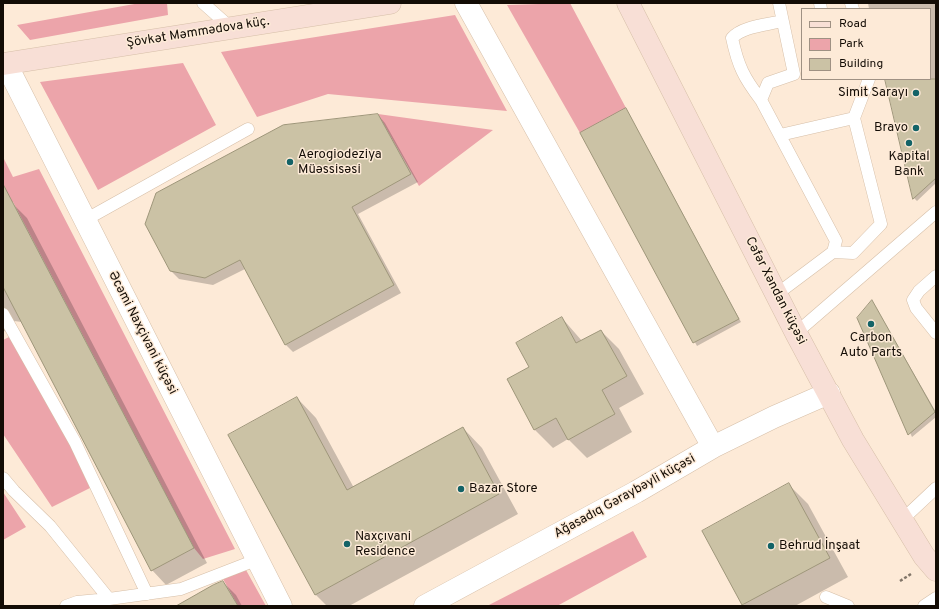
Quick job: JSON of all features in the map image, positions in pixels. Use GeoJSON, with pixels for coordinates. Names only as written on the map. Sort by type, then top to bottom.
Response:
{"type":"FeatureCollection","features":[{"type":"Feature","properties":{"kind":"main road","name":"Şövkət Məmmədova küç."},"geometry":{"type":"LineString","coordinates":[[4,63],[390,3]]}},
{"type":"Feature","properties":{"kind":"main road","name":"Cəfər Xəndan küçəsi"},"geometry":{"type":"LineString","coordinates":[[628,3],[796,333],[853,440],[903,519],[924,556],[936,570]]}},
{"type":"Feature","properties":{"kind":"street"},"geometry":{"type":"LineString","coordinates":[[466,3],[713,447]]}},
{"type":"Feature","properties":{"kind":"street","name":"Əcəmi Naxçivani küçəsi"},"geometry":{"type":"LineString","coordinates":[[4,63],[85,220],[256,560],[281,606]]}},
{"type":"Feature","properties":{"kind":"street","name":"Ağasadıq Gəraybəyli küçəsi"},"geometry":{"type":"LineString","coordinates":[[425,606],[636,492],[713,447],[774,417],[828,393]]}},
{"type":"Feature","properties":{"kind":"lane"},"geometry":{"type":"LineString","coordinates":[[203,3],[230,27]]}},
{"type":"Feature","properties":{"kind":"lane"},"geometry":{"type":"LineString","coordinates":[[761,100],[768,83],[798,74],[782,21],[779,3]]}},
{"type":"Feature","properties":{"kind":"lane"},"geometry":{"type":"LineString","coordinates":[[776,294],[833,252],[836,241],[761,100],[745,79],[736,58],[732,38],[736,34],[748,29],[782,21]]}},
{"type":"Feature","properties":{"kind":"lane"},"geometry":{"type":"LineString","coordinates":[[833,252],[853,253],[880,224],[854,118],[869,80]]}},
{"type":"Feature","properties":{"kind":"lane"},"geometry":{"type":"LineString","coordinates":[[780,135],[854,118]]}},
{"type":"Feature","properties":{"kind":"lane"},"geometry":{"type":"LineString","coordinates":[[85,220],[248,129]]}},
{"type":"Feature","properties":{"kind":"lane"},"geometry":{"type":"LineString","coordinates":[[796,333],[936,212]]}},
{"type":"Feature","properties":{"kind":"lane"},"geometry":{"type":"LineString","coordinates":[[936,276],[919,291],[913,300],[916,308],[936,333]]}},
{"type":"Feature","properties":{"kind":"lane"},"geometry":{"type":"LineString","coordinates":[[3,314],[75,442],[147,594]]}},
{"type":"Feature","properties":{"kind":"lane"},"geometry":{"type":"LineString","coordinates":[[3,478],[14,491],[50,526],[109,600]]}},
{"type":"Feature","properties":{"kind":"lane"},"geometry":{"type":"LineString","coordinates":[[903,519],[936,488]]}},
{"type":"Feature","properties":{"kind":"lane"},"geometry":{"type":"LineString","coordinates":[[66,606],[77,602],[109,600],[181,589],[256,560]]}},
{"type":"Feature","properties":{"kind":"lane"},"geometry":{"type":"LineString","coordinates":[[826,597],[848,606]]}},
{"type":"Feature","properties":{"kind":"lane"},"geometry":{"type":"LineString","coordinates":[[924,606],[936,598]]}},
{"type":"Feature","properties":{"kind":"green space"},"geometry":{"type":"Polygon","coordinates":[[[140,3],[167,3],[168,15],[30,40],[17,25],[140,3]]]}},
{"type":"Feature","properties":{"kind":"green space"},"geometry":{"type":"Polygon","coordinates":[[[570,3],[626,108],[580,133],[507,5],[570,3]]]}},
{"type":"Feature","properties":{"kind":"green space"},"geometry":{"type":"Polygon","coordinates":[[[455,15],[507,111],[328,94],[257,117],[221,52],[455,15]]]}},
{"type":"Feature","properties":{"kind":"green space"},"geometry":{"type":"Polygon","coordinates":[[[183,63],[216,125],[98,190],[40,82],[183,63]]]}},
{"type":"Feature","properties":{"kind":"green space"},"geometry":{"type":"Polygon","coordinates":[[[378,114],[493,130],[419,186],[378,114]]]}},
{"type":"Feature","properties":{"kind":"green space"},"geometry":{"type":"Polygon","coordinates":[[[3,157],[13,177],[39,169],[235,549],[203,559],[194,548],[13,202],[3,207],[3,157]]]}},
{"type":"Feature","properties":{"kind":"green space"},"geometry":{"type":"Polygon","coordinates":[[[13,335],[92,487],[52,507],[3,434],[3,340],[13,335]]]}},
{"type":"Feature","properties":{"kind":"green space"},"geometry":{"type":"Polygon","coordinates":[[[3,492],[26,527],[3,540],[3,492]]]}},
{"type":"Feature","properties":{"kind":"green space"},"geometry":{"type":"Polygon","coordinates":[[[633,531],[647,557],[557,606],[487,606],[633,531]]]}},
{"type":"Feature","properties":{"kind":"green space"},"geometry":{"type":"Polygon","coordinates":[[[246,570],[266,606],[238,606],[223,579],[246,570]]]}},
{"type":"Feature","properties":{"kind":"building","name":"Bravo"},"geometry":{"type":"Polygon","coordinates":[[[936,79],[936,178],[913,199],[885,80],[936,79]]]}},
{"type":"Feature","properties":{"kind":"building"},"geometry":{"type":"Polygon","coordinates":[[[626,108],[739,319],[693,343],[580,133],[626,108]]]}},
{"type":"Feature","properties":{"kind":"building"},"geometry":{"type":"Polygon","coordinates":[[[378,114],[411,174],[352,207],[394,285],[285,345],[240,260],[205,278],[170,271],[145,224],[156,193],[283,125],[378,114]]]}},
{"type":"Feature","properties":{"kind":"building"},"geometry":{"type":"Polygon","coordinates":[[[3,184],[194,548],[151,571],[3,287],[3,184]]]}},
{"type":"Feature","properties":{"kind":"building"},"geometry":{"type":"Polygon","coordinates":[[[872,300],[935,412],[908,435],[857,318],[872,300]]]}},
{"type":"Feature","properties":{"kind":"building"},"geometry":{"type":"Polygon","coordinates":[[[562,317],[576,343],[601,330],[627,376],[602,390],[615,414],[568,440],[556,418],[534,430],[507,379],[529,367],[516,343],[562,317]]]}},
{"type":"Feature","properties":{"kind":"building","name":"Naxçıvani Residence"},"geometry":{"type":"Polygon","coordinates":[[[297,397],[347,490],[463,427],[499,494],[315,595],[228,435],[297,397]]]}},
{"type":"Feature","properties":{"kind":"building"},"geometry":{"type":"Polygon","coordinates":[[[789,483],[830,558],[742,605],[702,531],[789,483]]]}},
{"type":"Feature","properties":{"kind":"building"},"geometry":{"type":"Polygon","coordinates":[[[223,581],[238,606],[176,606],[213,585],[223,581]]]}},
{"type":"Feature","properties":{"kind":"place","name":"Simit Sarayı"},"geometry":{"type":"Point","coordinates":[916,93]}},
{"type":"Feature","properties":{"kind":"place","name":"Bravo"},"geometry":{"type":"Point","coordinates":[916,128]}},
{"type":"Feature","properties":{"kind":"place","name":"Kapital Bank"},"geometry":{"type":"Point","coordinates":[909,143]}},
{"type":"Feature","properties":{"kind":"place","name":"Aerogiodeziya Müəssisəsi"},"geometry":{"type":"Point","coordinates":[290,162]}},
{"type":"Feature","properties":{"kind":"place","name":"Carbon Auto Parts"},"geometry":{"type":"Point","coordinates":[871,324]}},
{"type":"Feature","properties":{"kind":"place","name":"Bazar Store"},"geometry":{"type":"Point","coordinates":[461,489]}},
{"type":"Feature","properties":{"kind":"place","name":"Naxçıvani Residence"},"geometry":{"type":"Point","coordinates":[347,544]}},
{"type":"Feature","properties":{"kind":"place","name":"Behrud İnşaat"},"geometry":{"type":"Point","coordinates":[771,546]}}]}
